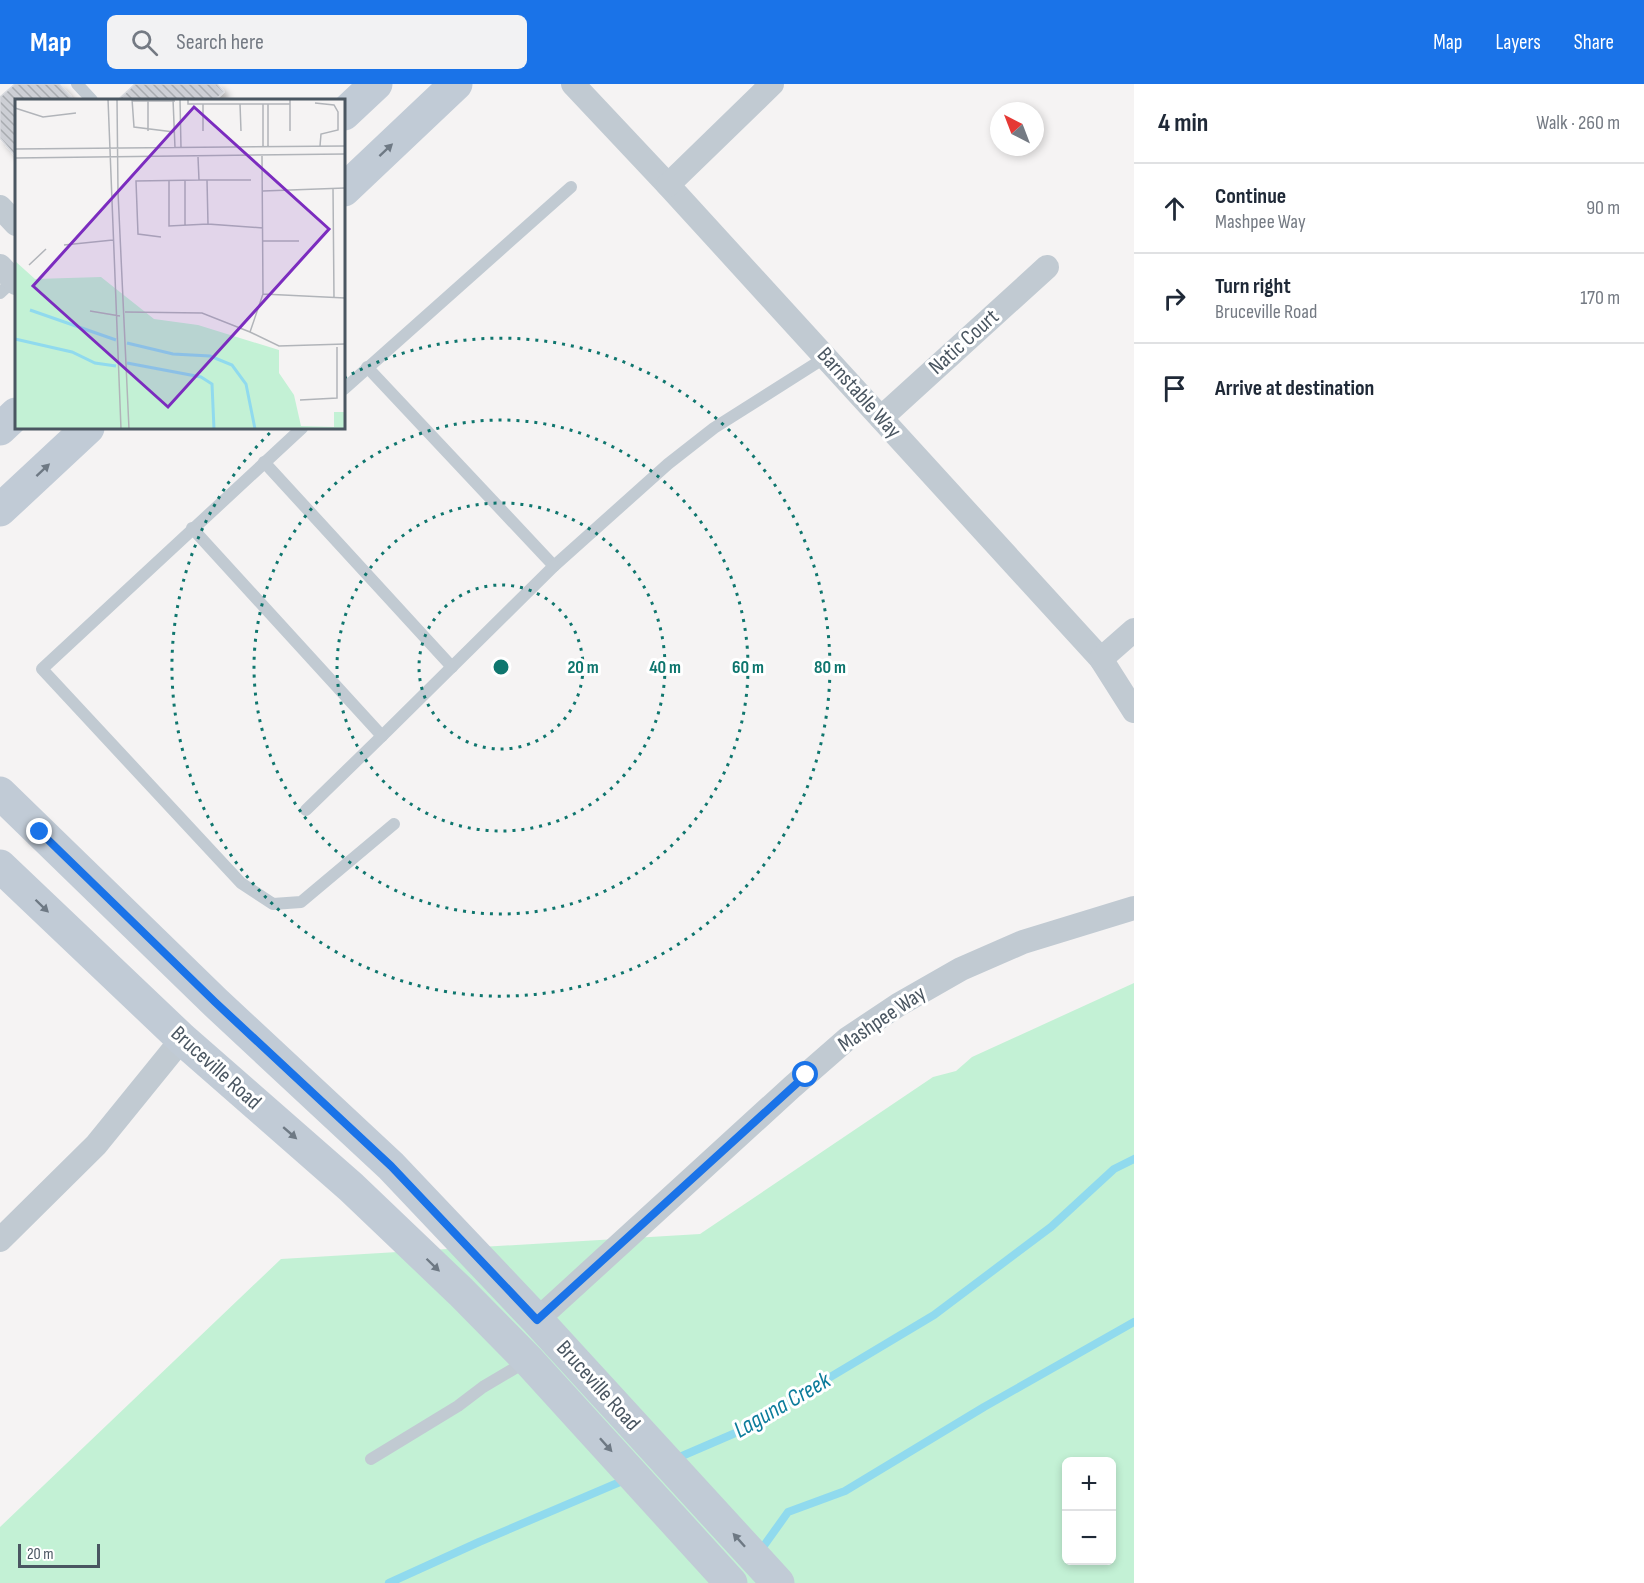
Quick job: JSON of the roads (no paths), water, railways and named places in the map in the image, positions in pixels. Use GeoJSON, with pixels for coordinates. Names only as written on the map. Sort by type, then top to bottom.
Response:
{"type":"FeatureCollection","features":[{"type":"Feature","properties":{"kind":"main road"},"geometry":{"type":"LineString","coordinates":[[345,113],[376,84]]}},
{"type":"Feature","properties":{"kind":"main road"},"geometry":{"type":"LineString","coordinates":[[345,189],[456,84]]}},
{"type":"Feature","properties":{"kind":"main road"},"geometry":{"type":"LineString","coordinates":[[0,429],[15,415]]}},
{"type":"Feature","properties":{"kind":"main road"},"geometry":{"type":"LineString","coordinates":[[0,510],[87,429]]}},
{"type":"Feature","properties":{"kind":"main road","name":"Bruceville Road"},"geometry":{"type":"LineString","coordinates":[[0,793],[215,1002],[391,1166],[592,1379],[778,1583]]}},
{"type":"Feature","properties":{"kind":"main road","name":"Bruceville Road"},"geometry":{"type":"LineString","coordinates":[[0,866],[182,1039],[351,1187],[461,1292],[528,1360],[731,1583]]}},
{"type":"Feature","properties":{"kind":"street","name":"Barnstable Way"},"geometry":{"type":"LineString","coordinates":[[573,84],[668,184],[1101,659],[1134,711]]}},
{"type":"Feature","properties":{"kind":"street"},"geometry":{"type":"LineString","coordinates":[[668,184],[772,84]]}},
{"type":"Feature","properties":{"kind":"street"},"geometry":{"type":"LineString","coordinates":[[0,207],[15,223]]}},
{"type":"Feature","properties":{"kind":"street","name":"Natic Court"},"geometry":{"type":"LineString","coordinates":[[881,417],[1047,267]]}},
{"type":"Feature","properties":{"kind":"street"},"geometry":{"type":"LineString","coordinates":[[1101,659],[1134,630]]}},
{"type":"Feature","properties":{"kind":"street","name":"Mashpee Way"},"geometry":{"type":"LineString","coordinates":[[537,1320],[792,1087],[855,1034],[898,1005],[961,969],[1023,942],[1134,908]]}},
{"type":"Feature","properties":{"kind":"street"},"geometry":{"type":"LineString","coordinates":[[0,1240],[96,1145],[182,1039]]}},
{"type":"Feature","properties":{"kind":"lane"},"geometry":{"type":"LineString","coordinates":[[77,84],[91,99]]}},
{"type":"Feature","properties":{"kind":"lane"},"geometry":{"type":"LineString","coordinates":[[345,388],[571,187]]}},
{"type":"Feature","properties":{"kind":"lane"},"geometry":{"type":"LineString","coordinates":[[306,810],[554,566],[668,464],[714,428],[826,357]]}},
{"type":"Feature","properties":{"kind":"lane"},"geometry":{"type":"LineString","coordinates":[[367,367],[554,566]]}},
{"type":"Feature","properties":{"kind":"lane"},"geometry":{"type":"LineString","coordinates":[[301,429],[42,669],[242,883],[273,904],[301,902],[394,824]]}},
{"type":"Feature","properties":{"kind":"lane"},"geometry":{"type":"LineString","coordinates":[[264,462],[452,666]]}},
{"type":"Feature","properties":{"kind":"lane"},"geometry":{"type":"LineString","coordinates":[[192,528],[382,736]]}},
{"type":"Feature","properties":{"kind":"lane"},"geometry":{"type":"LineString","coordinates":[[371,1460],[528,1360]]}},
{"type":"Feature","properties":{"kind":"waterway","name":"Laguna Creek"},"geometry":{"type":"LineString","coordinates":[[675,1459],[740,1431],[934,1315],[1051,1227],[1114,1169],[1134,1159]]}},
{"type":"Feature","properties":{"kind":"waterway","name":"Laguna Creek"},"geometry":{"type":"LineString","coordinates":[[758,1554],[788,1512],[845,1491],[984,1407],[1134,1322]]}},
{"type":"Feature","properties":{"kind":"waterway","name":"Laguna Creek"},"geometry":{"type":"LineString","coordinates":[[389,1583],[627,1479]]}}]}
